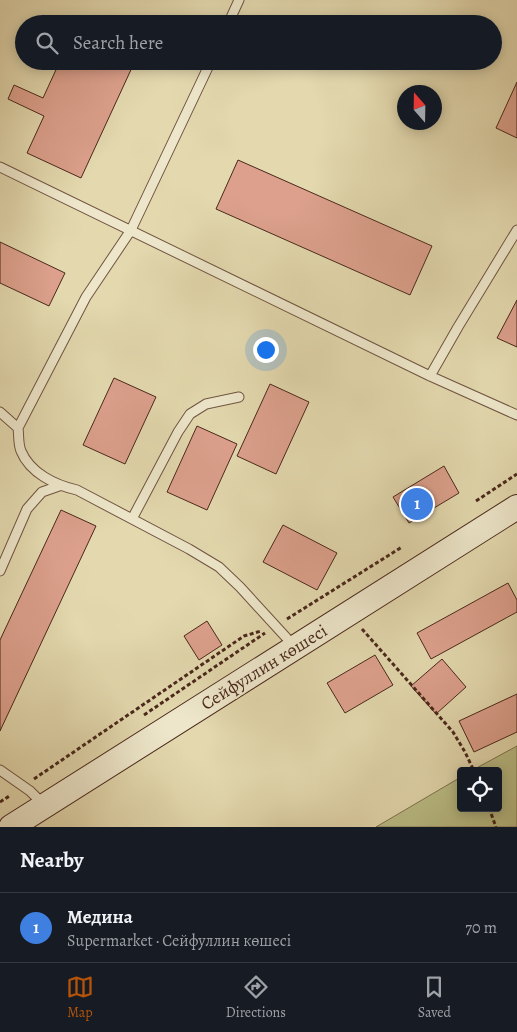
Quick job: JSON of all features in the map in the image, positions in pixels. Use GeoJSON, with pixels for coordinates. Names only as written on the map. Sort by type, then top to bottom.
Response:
{"type":"FeatureCollection","features":[{"type":"Feature","properties":{"kind":"main road","name":"Сейфуллин көшесі"},"geometry":{"type":"LineString","coordinates":[[10,827],[517,507]]}},
{"type":"Feature","properties":{"kind":"lane"},"geometry":{"type":"LineString","coordinates":[[232,15],[239,0]]}},
{"type":"Feature","properties":{"kind":"lane"},"geometry":{"type":"LineString","coordinates":[[207,70],[131,230],[86,296],[18,428],[20,450],[29,465],[59,486],[76,490],[189,549],[219,567],[295,647]]}},
{"type":"Feature","properties":{"kind":"lane"},"geometry":{"type":"LineString","coordinates":[[0,167],[430,376],[517,415]]}},
{"type":"Feature","properties":{"kind":"lane"},"geometry":{"type":"LineString","coordinates":[[430,376],[517,230]]}},
{"type":"Feature","properties":{"kind":"lane"},"geometry":{"type":"LineString","coordinates":[[132,519],[178,432],[190,414],[206,404],[239,397]]}},
{"type":"Feature","properties":{"kind":"lane"},"geometry":{"type":"LineString","coordinates":[[0,412],[18,428]]}},
{"type":"Feature","properties":{"kind":"lane"},"geometry":{"type":"LineString","coordinates":[[0,571],[26,509],[42,492],[59,486]]}},
{"type":"Feature","properties":{"kind":"lane"},"geometry":{"type":"LineString","coordinates":[[0,770],[45,805]]}},
{"type":"Feature","properties":{"kind":"path"},"geometry":{"type":"LineString","coordinates":[[476,501],[517,474]]}},
{"type":"Feature","properties":{"kind":"path"},"geometry":{"type":"LineString","coordinates":[[0,802],[244,636],[276,626],[402,547]]}},
{"type":"Feature","properties":{"kind":"path"},"geometry":{"type":"LineString","coordinates":[[348,614],[453,732],[472,767]]}},
{"type":"Feature","properties":{"kind":"path"},"geometry":{"type":"LineString","coordinates":[[490,812],[496,827]]}},
{"type":"Feature","properties":{"kind":"green space"},"geometry":{"type":"Polygon","coordinates":[[[517,746],[517,827],[376,827],[457,779],[457,812],[502,812],[502,767],[478,767],[517,746]]]}},
{"type":"Feature","properties":{"kind":"building"},"geometry":{"type":"Polygon","coordinates":[[[56,70],[131,70],[81,178],[27,153],[44,116],[8,99],[14,85],[43,98],[56,70]]]}},
{"type":"Feature","properties":{"kind":"building"},"geometry":{"type":"Polygon","coordinates":[[[517,82],[517,138],[496,128],[517,82]]]}},
{"type":"Feature","properties":{"kind":"building"},"geometry":{"type":"Polygon","coordinates":[[[238,160],[432,246],[410,295],[216,209],[238,160]]]}},
{"type":"Feature","properties":{"kind":"building"},"geometry":{"type":"Polygon","coordinates":[[[0,242],[65,273],[49,306],[0,283],[0,242]]]}},
{"type":"Feature","properties":{"kind":"building"},"geometry":{"type":"Polygon","coordinates":[[[517,300],[517,347],[497,338],[517,300]]]}},
{"type":"Feature","properties":{"kind":"building"},"geometry":{"type":"Polygon","coordinates":[[[114,378],[156,397],[125,464],[83,445],[114,378]]]}},
{"type":"Feature","properties":{"kind":"building"},"geometry":{"type":"Polygon","coordinates":[[[270,384],[309,402],[276,474],[237,456],[270,384]]]}},
{"type":"Feature","properties":{"kind":"building"},"geometry":{"type":"Polygon","coordinates":[[[197,426],[237,444],[207,510],[167,492],[197,426]]]}},
{"type":"Feature","properties":{"kind":"building"},"geometry":{"type":"Polygon","coordinates":[[[444,466],[459,493],[409,523],[393,497],[444,466]]]}},
{"type":"Feature","properties":{"kind":"building"},"geometry":{"type":"Polygon","coordinates":[[[61,510],[96,526],[0,731],[0,640],[61,510]]]}},
{"type":"Feature","properties":{"kind":"building"},"geometry":{"type":"Polygon","coordinates":[[[283,525],[337,553],[317,590],[263,562],[283,525]]]}},
{"type":"Feature","properties":{"kind":"building"},"geometry":{"type":"Polygon","coordinates":[[[508,583],[517,600],[517,612],[431,659],[417,633],[508,583]]]}},
{"type":"Feature","properties":{"kind":"building"},"geometry":{"type":"Polygon","coordinates":[[[207,621],[222,645],[199,660],[184,636],[207,621]]]}},
{"type":"Feature","properties":{"kind":"building"},"geometry":{"type":"Polygon","coordinates":[[[375,655],[393,685],[345,713],[327,683],[375,655]]]}},
{"type":"Feature","properties":{"kind":"building"},"geometry":{"type":"Polygon","coordinates":[[[442,659],[466,687],[436,714],[411,686],[442,659]]]}},
{"type":"Feature","properties":{"kind":"building"},"geometry":{"type":"Polygon","coordinates":[[[517,694],[517,732],[474,752],[459,721],[517,694]]]}},
{"type":"Feature","properties":{"kind":"place","name":"Медина"},"geometry":{"type":"Point","coordinates":[417,504]}}]}
